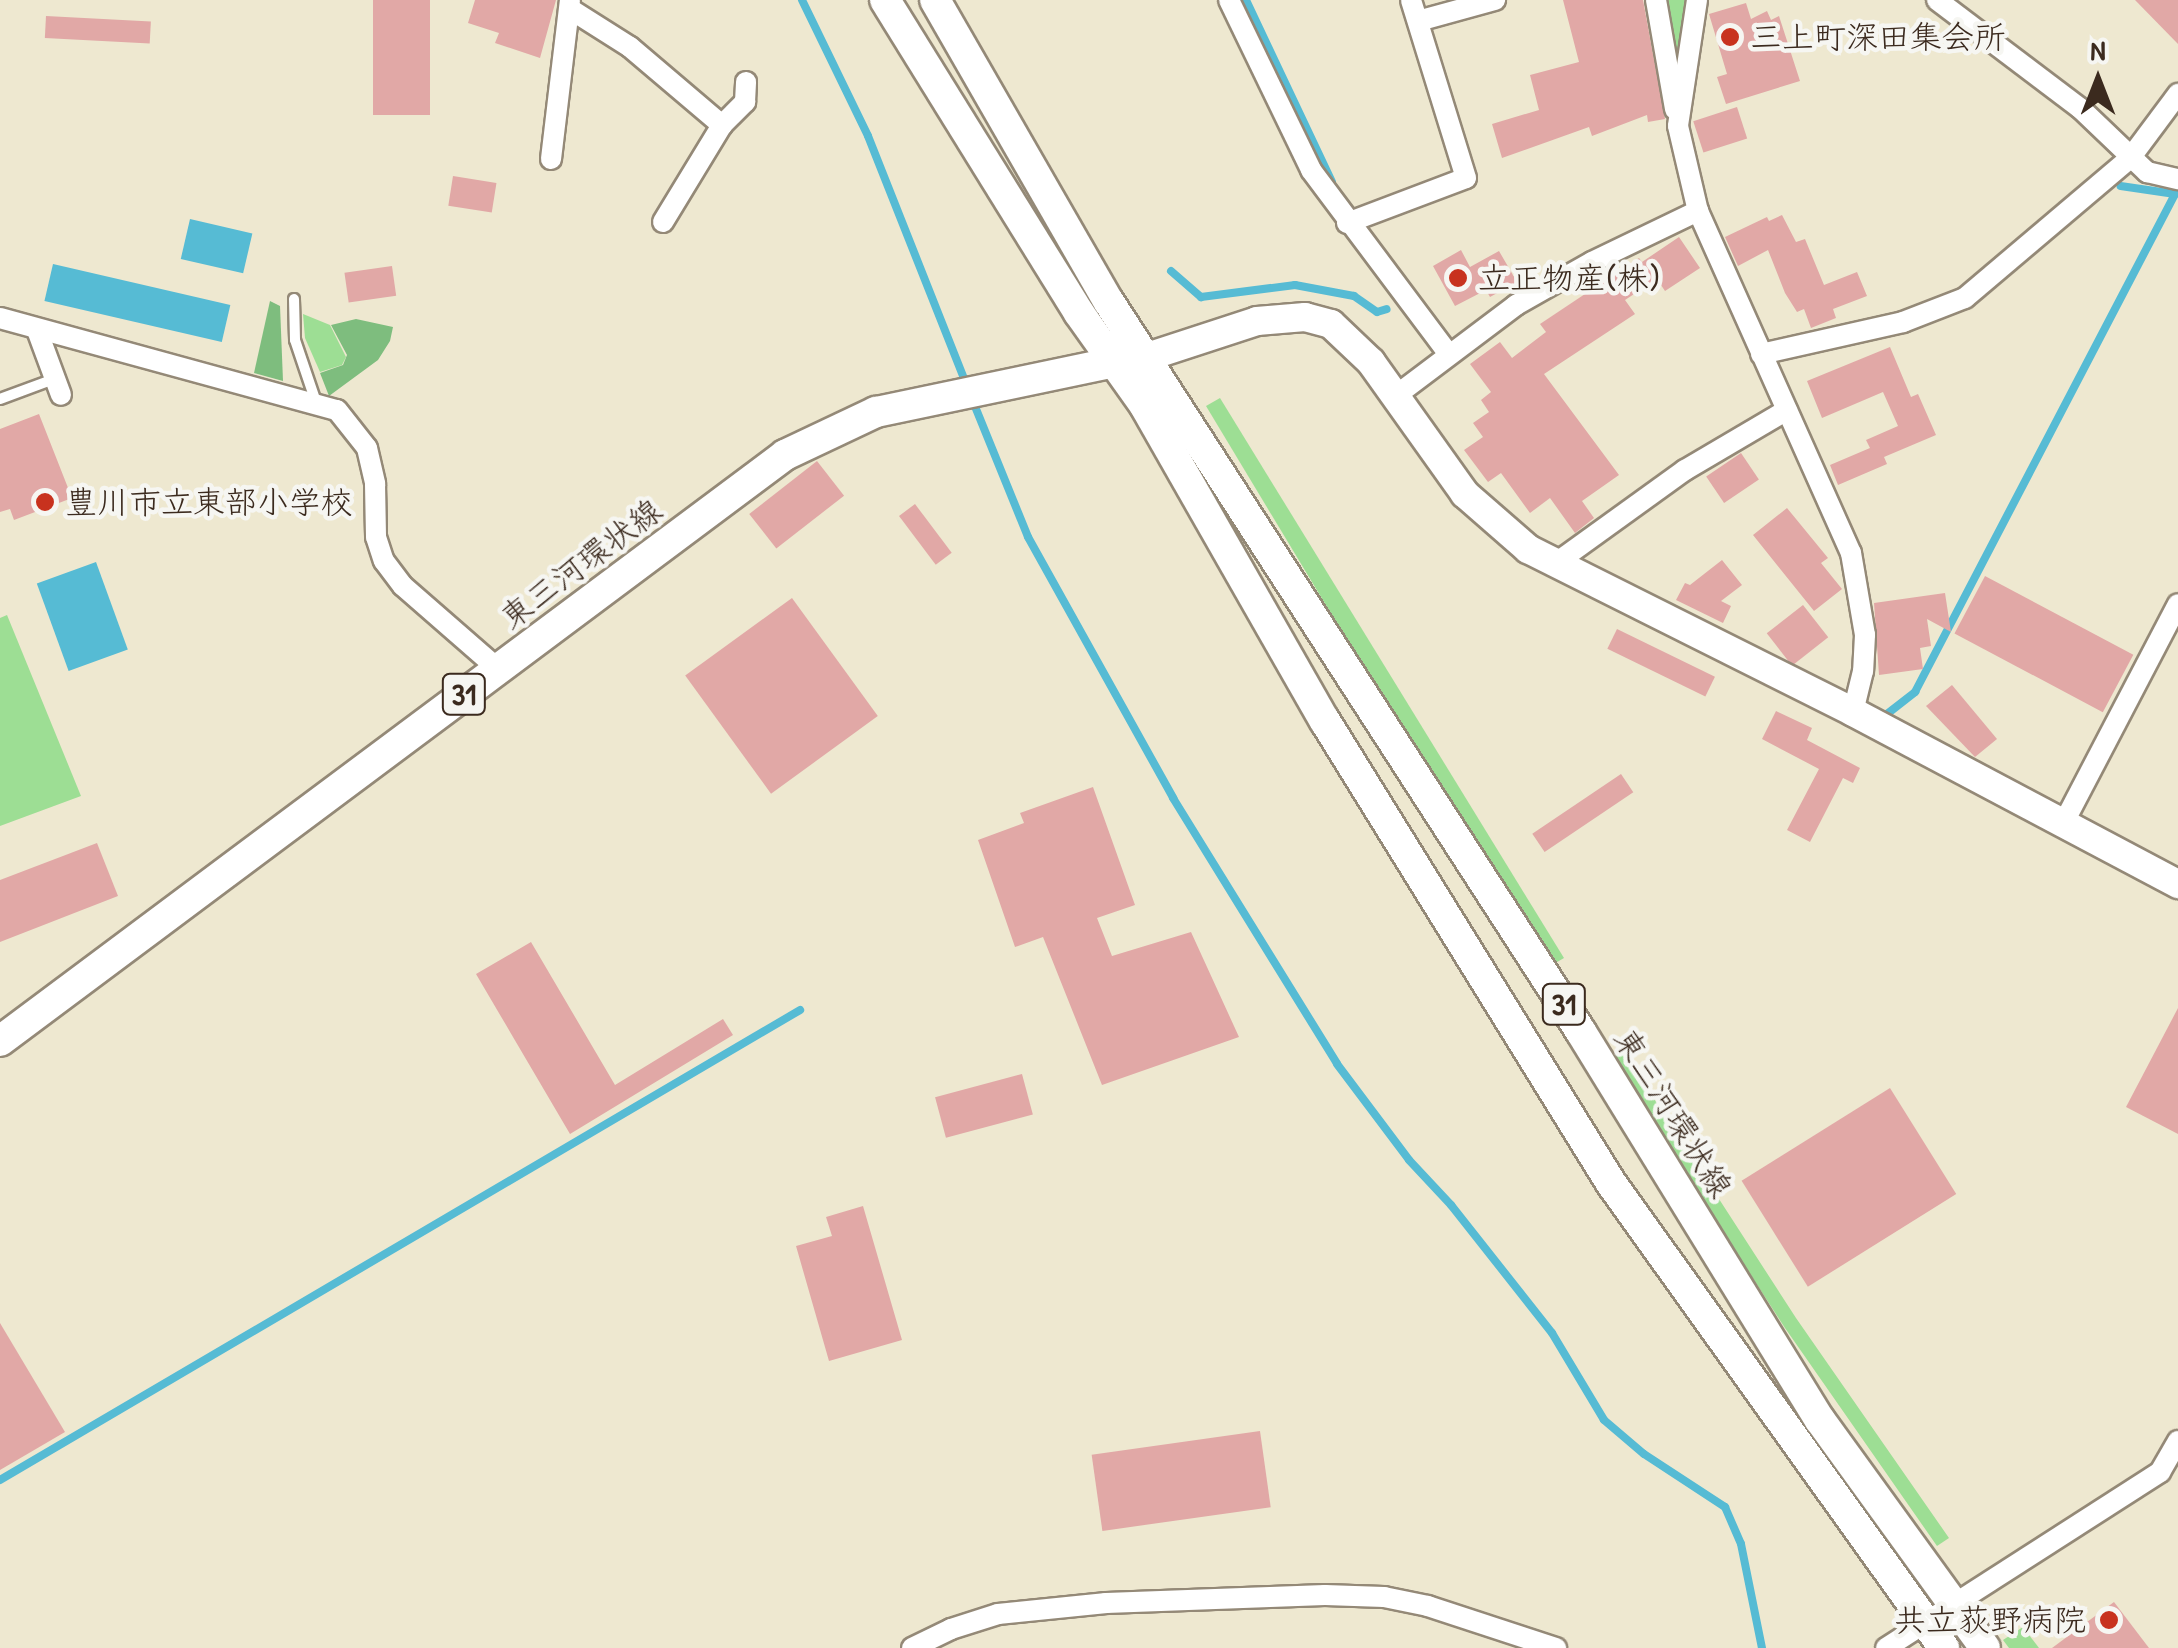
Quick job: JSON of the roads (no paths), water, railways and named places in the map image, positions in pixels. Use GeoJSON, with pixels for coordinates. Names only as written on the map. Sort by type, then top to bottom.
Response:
{"type":"FeatureCollection","features":[{"type":"Feature","properties":{"kind":"main road","name":"31"},"geometry":{"type":"LineString","coordinates":[[884,0],[1112,361],[1146,406],[1325,721],[1611,1182],[1944,1648]]}},
{"type":"Feature","properties":{"kind":"main road","name":"東三河環状線"},"geometry":{"type":"LineString","coordinates":[[936,0],[1108,302],[1582,1032],[1820,1420],[1984,1648]]}},
{"type":"Feature","properties":{"kind":"main road","name":"東三河環状線"},"geometry":{"type":"LineString","coordinates":[[0,1041],[785,455],[876,412],[1112,361],[1147,357]]}},
{"type":"Feature","properties":{"kind":"street"},"geometry":{"type":"LineString","coordinates":[[1229,0],[1310,170],[1448,353]]}},
{"type":"Feature","properties":{"kind":"street"},"geometry":{"type":"LineString","coordinates":[[1347,223],[1466,178],[1411,0]]}},
{"type":"Feature","properties":{"kind":"street"},"geometry":{"type":"LineString","coordinates":[[1418,21],[1495,0]]}},
{"type":"Feature","properties":{"kind":"street"},"geometry":{"type":"LineString","coordinates":[[1656,0],[1678,126],[1698,210],[1838,518],[1858,578],[1865,635],[1863,670],[1853,712]]}},
{"type":"Feature","properties":{"kind":"street"},"geometry":{"type":"LineString","coordinates":[[1678,126],[1696,0]]}},
{"type":"Feature","properties":{"kind":"street"},"geometry":{"type":"LineString","coordinates":[[1936,0],[2080,108],[2147,172],[2178,179]]}},
{"type":"Feature","properties":{"kind":"street"},"geometry":{"type":"LineString","coordinates":[[551,159],[570,4],[630,47],[722,125]]}},
{"type":"Feature","properties":{"kind":"street"},"geometry":{"type":"LineString","coordinates":[[664,222],[722,125],[746,102],[746,82]]}},
{"type":"Feature","properties":{"kind":"street"},"geometry":{"type":"LineString","coordinates":[[1761,354],[1903,322],[1965,298],[2131,157],[2178,94]]}},
{"type":"Feature","properties":{"kind":"street"},"geometry":{"type":"LineString","coordinates":[[1394,397],[1516,305],[1698,210]]}},
{"type":"Feature","properties":{"kind":"street"},"geometry":{"type":"LineString","coordinates":[[0,318],[337,410],[350,421],[367,448],[375,484],[376,537],[384,561],[403,586],[498,668]]}},
{"type":"Feature","properties":{"kind":"street"},"geometry":{"type":"LineString","coordinates":[[1147,357],[1257,321],[1304,318],[1343,332],[1474,504],[1528,549],[1853,712],[2178,884]]}},
{"type":"Feature","properties":{"kind":"street"},"geometry":{"type":"LineString","coordinates":[[37,330],[58,387]]}},
{"type":"Feature","properties":{"kind":"street"},"geometry":{"type":"LineString","coordinates":[[1556,563],[1685,470],[1787,410]]}},
{"type":"Feature","properties":{"kind":"street"},"geometry":{"type":"LineString","coordinates":[[2063,824],[2178,604]]}},
{"type":"Feature","properties":{"kind":"street"},"geometry":{"type":"LineString","coordinates":[[1886,1648],[2160,1472],[2178,1441]]}},
{"type":"Feature","properties":{"kind":"street"},"geometry":{"type":"LineString","coordinates":[[912,1648],[951,1629],[998,1614],[1106,1603],[1325,1595],[1384,1597],[1428,1606],[1556,1648]]}},
{"type":"Feature","properties":{"kind":"lane"},"geometry":{"type":"LineString","coordinates":[[294,299],[295,340],[316,402]]}},
{"type":"Feature","properties":{"kind":"lane"},"geometry":{"type":"LineString","coordinates":[[0,399],[58,387]]}},
{"type":"Feature","properties":{"kind":"water"},"geometry":{"type":"Polygon","coordinates":[[[190,219],[252,233],[243,273],[181,259],[190,219]]]}},
{"type":"Feature","properties":{"kind":"water"},"geometry":{"type":"Polygon","coordinates":[[[53,264],[230,305],[222,342],[44,301],[53,264]]]}},
{"type":"Feature","properties":{"kind":"water"},"geometry":{"type":"Polygon","coordinates":[[[96,562],[128,649],[69,671],[37,584],[96,562]]]}},
{"type":"Feature","properties":{"kind":"waterway"},"geometry":{"type":"LineString","coordinates":[[802,0],[868,136],[967,386]]}},
{"type":"Feature","properties":{"kind":"waterway"},"geometry":{"type":"LineString","coordinates":[[1246,0],[1332,182]]}},
{"type":"Feature","properties":{"kind":"waterway"},"geometry":{"type":"LineString","coordinates":[[1887,714],[1915,692],[2175,194],[2121,186]]}},
{"type":"Feature","properties":{"kind":"waterway"},"geometry":{"type":"LineString","coordinates":[[1171,271],[1201,297],[1295,285],[1354,296],[1377,312],[1387,309]]}},
{"type":"Feature","properties":{"kind":"waterway"},"geometry":{"type":"LineString","coordinates":[[972,399],[1028,537],[1173,798],[1337,1064],[1409,1160],[1451,1205],[1552,1333],[1604,1420],[1644,1454],[1725,1507],[1741,1544],[1762,1648]]}},
{"type":"Feature","properties":{"kind":"waterway"},"geometry":{"type":"LineString","coordinates":[[0,1480],[800,1010]]}},
{"type":"Feature","properties":{"kind":"place","name":"三上町深田集会所"},"geometry":{"type":"Point","coordinates":[1730,37]}},
{"type":"Feature","properties":{"kind":"place","name":"立正物産(株)"},"geometry":{"type":"Point","coordinates":[1458,278]}},
{"type":"Feature","properties":{"kind":"place","name":"豊川市立東部小学校"},"geometry":{"type":"Point","coordinates":[45,502]}},
{"type":"Feature","properties":{"kind":"place","name":"共立荻野病院"},"geometry":{"type":"Point","coordinates":[2109,1620]}}]}
